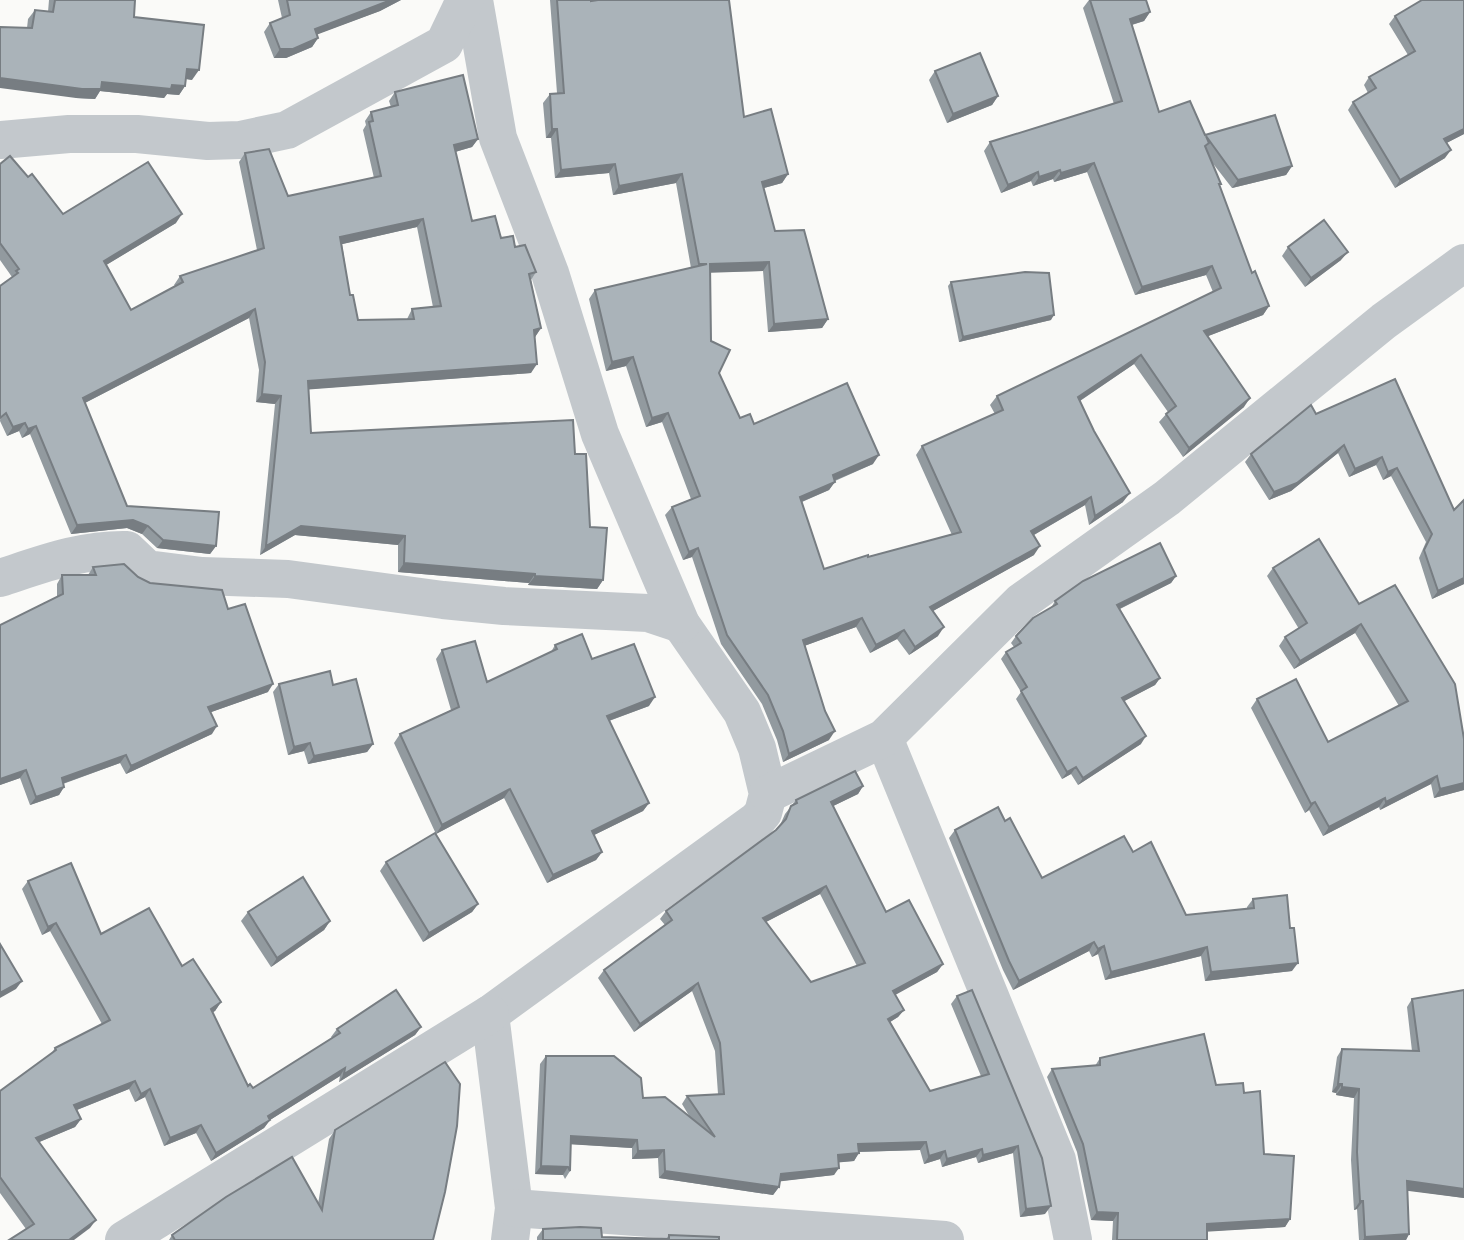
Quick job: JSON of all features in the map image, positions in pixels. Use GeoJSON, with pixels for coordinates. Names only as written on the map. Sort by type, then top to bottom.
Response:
{"type":"FeatureCollection","features":[{"type":"Feature","properties":{"kind":"street"},"geometry":{"type":"LineString","coordinates":[[0,140],[69,134],[137,134],[208,141],[240,140],[286,130],[444,44],[465,0]]}},
{"type":"Feature","properties":{"kind":"street"},"geometry":{"type":"LineString","coordinates":[[124,1240],[490,1014],[763,813],[768,794],[757,748],[742,712],[681,624],[600,434],[550,273],[498,138],[474,0]]}},
{"type":"Feature","properties":{"kind":"street"},"geometry":{"type":"LineString","coordinates":[[768,794],[884,738],[1021,602],[1167,498],[1384,321],[1464,263]]}},
{"type":"Feature","properties":{"kind":"street"},"geometry":{"type":"LineString","coordinates":[[0,578],[73,554],[127,550],[147,569],[202,576],[288,579],[504,606],[648,613],[681,624]]}},
{"type":"Feature","properties":{"kind":"street"},"geometry":{"type":"LineString","coordinates":[[884,738],[1057,1160],[1073,1240]]}},
{"type":"Feature","properties":{"kind":"street"},"geometry":{"type":"LineString","coordinates":[[490,1014],[512,1224],[945,1240]]}},
{"type":"Feature","properties":{"kind":"building"},"geometry":{"type":"Polygon","coordinates":[[[55,0],[135,0],[134,17],[204,25],[199,70],[187,69],[185,86],[172,85],[171,89],[102,82],[101,89],[82,89],[0,78],[0,27],[32,28],[35,10],[53,12],[55,0]]]}},
{"type":"Feature","properties":{"kind":"building"},"geometry":{"type":"Polygon","coordinates":[[[287,0],[391,0],[315,29],[318,38],[293,49],[280,49],[270,23],[290,15],[287,0]]]}},
{"type":"Feature","properties":{"kind":"building"},"geometry":{"type":"Polygon","coordinates":[[[557,0],[729,0],[744,117],[771,109],[788,174],[762,182],[775,231],[804,230],[828,319],[774,324],[769,262],[710,264],[711,341],[730,350],[719,373],[740,418],[750,414],[754,424],[847,383],[879,455],[833,475],[835,482],[800,497],[824,569],[961,532],[922,446],[1003,410],[997,396],[1221,288],[1212,266],[1142,287],[1094,163],[1039,177],[1038,172],[1008,185],[990,142],[1122,101],[1090,0],[1146,0],[1150,12],[1130,19],[1159,112],[1190,101],[1205,135],[1275,115],[1292,166],[1238,180],[1206,136],[1209,143],[1205,146],[1252,273],[1255,271],[1269,306],[1204,331],[1250,398],[1189,448],[1166,414],[1176,406],[1141,355],[1078,397],[1094,431],[1130,493],[1095,516],[1091,497],[1031,531],[1040,546],[930,607],[944,627],[915,647],[904,630],[876,645],[862,618],[803,640],[825,711],[835,731],[789,754],[768,695],[727,635],[698,548],[689,552],[672,507],[700,496],[668,413],[652,418],[633,357],[612,362],[595,290],[707,264],[699,264],[682,174],[619,186],[615,164],[561,170],[557,129],[552,129],[550,94],[564,93],[557,0]]]}},
{"type":"Feature","properties":{"kind":"building"},"geometry":{"type":"Polygon","coordinates":[[[1422,0],[1464,0],[1464,129],[1444,139],[1451,150],[1400,180],[1353,102],[1376,88],[1369,77],[1415,51],[1395,16],[1422,0]]]}},
{"type":"Feature","properties":{"kind":"building"},"geometry":{"type":"Polygon","coordinates":[[[980,53],[998,96],[953,114],[935,71],[980,53]]]}},
{"type":"Feature","properties":{"kind":"building"},"geometry":{"type":"Polygon","coordinates":[[[463,75],[478,139],[454,145],[472,221],[495,216],[501,238],[513,236],[515,247],[525,245],[536,272],[529,274],[541,328],[534,330],[537,364],[308,381],[311,433],[573,420],[575,454],[586,454],[590,527],[607,528],[603,580],[404,563],[405,536],[301,526],[266,546],[281,396],[262,394],[265,362],[255,309],[83,398],[127,506],[219,512],[216,546],[163,540],[148,526],[133,520],[77,525],[36,426],[28,429],[25,423],[13,427],[6,413],[0,418],[0,286],[18,273],[16,271],[19,269],[0,243],[0,164],[10,156],[28,177],[32,174],[63,214],[148,162],[182,214],[104,261],[131,310],[183,282],[180,276],[264,248],[245,153],[269,149],[288,196],[381,176],[369,122],[373,121],[371,112],[398,105],[395,92],[463,75]],[[423,219],[340,237],[350,295],[353,295],[358,320],[414,319],[412,309],[441,306],[423,219]]]}},
{"type":"Feature","properties":{"kind":"building"},"geometry":{"type":"Polygon","coordinates":[[[1324,220],[1348,252],[1311,278],[1288,247],[1324,220]]]}},
{"type":"Feature","properties":{"kind":"building"},"geometry":{"type":"Polygon","coordinates":[[[1025,272],[1049,273],[1054,315],[963,337],[951,282],[1025,272]]]}},
{"type":"Feature","properties":{"kind":"building"},"geometry":{"type":"Polygon","coordinates":[[[1395,379],[1454,510],[1464,500],[1464,578],[1438,591],[1424,550],[1432,534],[1397,468],[1388,472],[1382,457],[1355,469],[1344,445],[1297,483],[1274,492],[1251,454],[1311,405],[1316,414],[1395,379]]]}},
{"type":"Feature","properties":{"kind":"building"},"geometry":{"type":"Polygon","coordinates":[[[1319,539],[1359,604],[1395,585],[1455,684],[1464,739],[1464,783],[1440,789],[1437,776],[1386,802],[1385,798],[1329,827],[1315,802],[1311,804],[1257,699],[1296,679],[1328,742],[1408,701],[1361,624],[1300,661],[1285,637],[1307,623],[1273,568],[1319,539]]]}},
{"type":"Feature","properties":{"kind":"building"},"geometry":{"type":"Polygon","coordinates":[[[1160,543],[1176,576],[1117,605],[1160,678],[1122,698],[1146,736],[1083,778],[1076,767],[1067,772],[1021,691],[1027,687],[1006,652],[1021,643],[1016,636],[1033,618],[1057,604],[1055,601],[1083,581],[1160,543]]]}},
{"type":"Feature","properties":{"kind":"building"},"geometry":{"type":"Polygon","coordinates":[[[124,564],[138,577],[150,583],[222,590],[228,609],[245,604],[273,684],[208,707],[217,726],[131,766],[126,755],[62,778],[64,787],[36,797],[26,770],[0,779],[0,625],[63,594],[62,575],[96,575],[93,567],[124,564]]]}},
{"type":"Feature","properties":{"kind":"building"},"geometry":{"type":"Polygon","coordinates":[[[582,634],[592,659],[634,644],[655,697],[607,716],[649,803],[592,831],[602,852],[553,875],[510,789],[442,825],[400,734],[459,707],[442,650],[475,641],[487,682],[557,649],[555,645],[582,634]]]}},
{"type":"Feature","properties":{"kind":"building"},"geometry":{"type":"Polygon","coordinates":[[[330,671],[333,685],[356,679],[373,744],[314,756],[310,743],[294,747],[279,684],[330,671]]]}},
{"type":"Feature","properties":{"kind":"building"},"geometry":{"type":"Polygon","coordinates":[[[855,771],[863,786],[831,802],[886,912],[909,900],[943,964],[893,991],[904,1010],[888,1019],[930,1091],[989,1074],[957,996],[972,990],[1042,1158],[1051,1206],[1026,1209],[1018,1146],[983,1155],[982,1149],[947,1159],[945,1151],[929,1156],[926,1142],[858,1144],[859,1153],[838,1155],[839,1168],[781,1174],[779,1187],[665,1171],[664,1150],[638,1151],[637,1140],[571,1136],[570,1171],[568,1167],[541,1166],[546,1056],[614,1056],[641,1078],[643,1098],[665,1097],[715,1137],[687,1096],[724,1094],[720,1043],[698,983],[640,1024],[604,970],[672,920],[666,911],[776,830],[786,819],[791,806],[797,803],[796,800],[855,771]],[[826,886],[763,918],[811,982],[865,963],[826,886]]]}},
{"type":"Feature","properties":{"kind":"building"},"geometry":{"type":"Polygon","coordinates":[[[998,807],[1005,821],[1010,818],[1042,878],[1124,836],[1133,852],[1151,842],[1186,915],[1254,908],[1253,899],[1287,895],[1290,928],[1294,928],[1298,963],[1211,972],[1207,947],[1111,972],[1104,946],[1098,949],[1094,942],[1019,981],[955,830],[998,807]]]}},
{"type":"Feature","properties":{"kind":"building"},"geometry":{"type":"Polygon","coordinates":[[[435,833],[478,904],[429,933],[386,862],[435,833]]]}},
{"type":"Feature","properties":{"kind":"building"},"geometry":{"type":"Polygon","coordinates":[[[71,863],[101,934],[149,908],[182,966],[193,959],[221,1002],[211,1009],[248,1086],[250,1084],[253,1088],[340,1033],[337,1029],[396,990],[421,1027],[344,1074],[345,1068],[268,1116],[270,1120],[216,1153],[201,1125],[170,1138],[150,1089],[141,1094],[135,1081],[74,1105],[81,1119],[36,1138],[96,1220],[69,1240],[9,1240],[34,1224],[0,1177],[0,1091],[56,1050],[55,1048],[110,1020],[56,923],[48,927],[28,881],[71,863]]]}},
{"type":"Feature","properties":{"kind":"building"},"geometry":{"type":"Polygon","coordinates":[[[303,877],[330,921],[277,958],[248,912],[303,877]]]}},
{"type":"Feature","properties":{"kind":"building"},"geometry":{"type":"Polygon","coordinates":[[[0,944],[22,981],[0,993],[0,944]]]}},
{"type":"Feature","properties":{"kind":"building"},"geometry":{"type":"Polygon","coordinates":[[[1464,990],[1464,1189],[1407,1181],[1409,1234],[1365,1237],[1357,1152],[1359,1089],[1338,1084],[1342,1049],[1419,1051],[1412,999],[1464,990]]]}},
{"type":"Feature","properties":{"kind":"building"},"geometry":{"type":"Polygon","coordinates":[[[1204,1034],[1216,1085],[1243,1083],[1244,1093],[1260,1091],[1264,1154],[1294,1156],[1290,1219],[1207,1224],[1207,1240],[1117,1240],[1118,1213],[1097,1212],[1083,1144],[1052,1069],[1100,1065],[1100,1058],[1204,1034]]]}},
{"type":"Feature","properties":{"kind":"building"},"geometry":{"type":"Polygon","coordinates":[[[445,1062],[460,1084],[457,1126],[433,1240],[175,1240],[172,1235],[226,1197],[292,1157],[322,1210],[335,1130],[445,1062]]]}},
{"type":"Feature","properties":{"kind":"building"},"geometry":{"type":"Polygon","coordinates":[[[601,1228],[602,1237],[669,1239],[669,1235],[719,1237],[719,1240],[543,1240],[543,1229],[601,1228]]]}}]}
